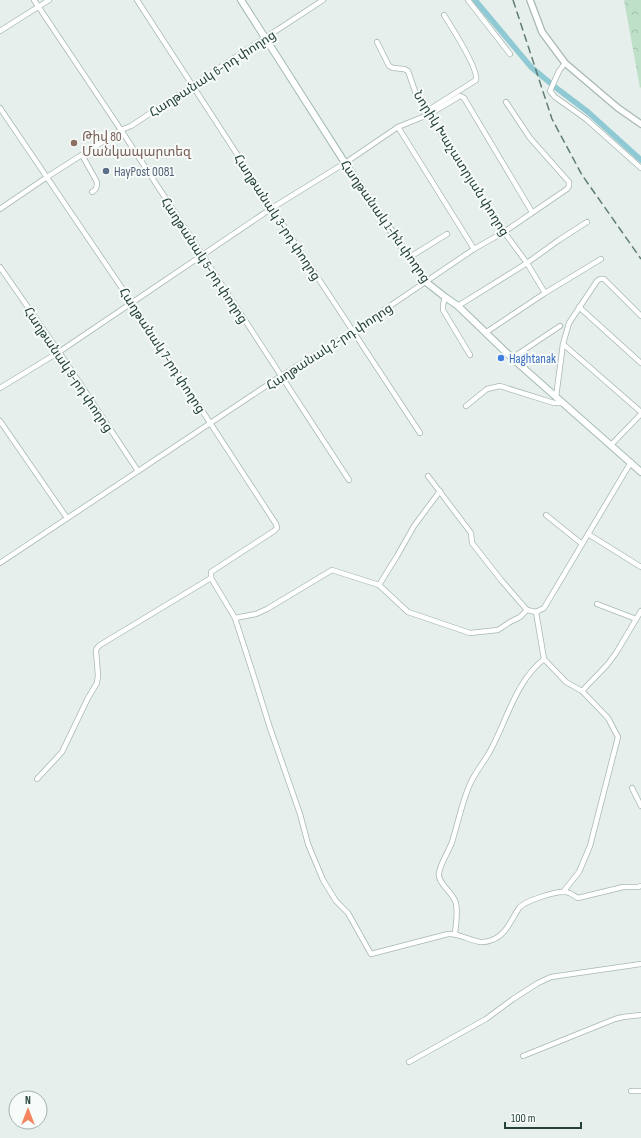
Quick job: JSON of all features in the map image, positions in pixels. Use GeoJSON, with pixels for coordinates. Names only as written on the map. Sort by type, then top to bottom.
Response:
{"type":"FeatureCollection","features":[{"type":"Feature","properties":{"kind":"main road","name":"Հաղթանակ 1-ին փողոց"},"geometry":{"type":"LineString","coordinates":[[241,0],[345,163],[426,282],[458,306],[512,358],[641,472]]}},
{"type":"Feature","properties":{"kind":"street","name":"Հաղթանակ 5-րդ փողոց"},"geometry":{"type":"LineString","coordinates":[[34,0],[121,130],[349,480]]}},
{"type":"Feature","properties":{"kind":"street"},"geometry":{"type":"LineString","coordinates":[[0,31],[50,0]]}},
{"type":"Feature","properties":{"kind":"street","name":"Հաղթանակ 3-րդ փողոց"},"geometry":{"type":"LineString","coordinates":[[137,0],[420,433]]}},
{"type":"Feature","properties":{"kind":"street","name":"Հաղթանակ 6-րդ փողոց"},"geometry":{"type":"LineString","coordinates":[[0,210],[47,177],[121,130],[131,126],[323,0]]}},
{"type":"Feature","properties":{"kind":"street"},"geometry":{"type":"LineString","coordinates":[[468,0],[510,54]]}},
{"type":"Feature","properties":{"kind":"street"},"geometry":{"type":"LineString","coordinates":[[530,0],[542,32],[565,63],[618,108],[641,124]]}},
{"type":"Feature","properties":{"kind":"street"},"geometry":{"type":"LineString","coordinates":[[429,112],[476,80],[476,73],[444,16]]}},
{"type":"Feature","properties":{"kind":"street","name":"Նորիկ Խաչատրյան փողոց"},"geometry":{"type":"LineString","coordinates":[[377,42],[389,66],[408,71],[416,94],[429,112],[504,232],[527,263],[545,293]]}},
{"type":"Feature","properties":{"kind":"street"},"geometry":{"type":"LineString","coordinates":[[565,63],[559,71],[550,91],[555,97],[586,119],[641,168]]}},
{"type":"Feature","properties":{"kind":"street"},"geometry":{"type":"LineString","coordinates":[[0,388],[59,352],[272,208],[345,163],[398,127],[460,96],[464,98],[532,212]]}},
{"type":"Feature","properties":{"kind":"street","name":"Հաղթանակ 2-րդ փողոց"},"geometry":{"type":"LineString","coordinates":[[0,563],[281,376],[353,331],[474,249],[504,232],[567,189],[569,186],[568,182],[530,138],[506,102]]}},
{"type":"Feature","properties":{"kind":"street","name":"Հաղթանակ 7-րդ փողոց"},"geometry":{"type":"LineString","coordinates":[[0,108],[132,303],[276,524],[277,528],[274,531],[211,572],[211,578]]}},
{"type":"Feature","properties":{"kind":"street"},"geometry":{"type":"LineString","coordinates":[[398,127],[474,249]]}},
{"type":"Feature","properties":{"kind":"street"},"geometry":{"type":"LineString","coordinates":[[82,155],[97,182],[97,187],[95,191],[92,192]]}},
{"type":"Feature","properties":{"kind":"street"},"geometry":{"type":"LineString","coordinates":[[458,306],[527,263],[587,222]]}},
{"type":"Feature","properties":{"kind":"street"},"geometry":{"type":"LineString","coordinates":[[410,258],[447,234]]}},
{"type":"Feature","properties":{"kind":"street"},"geometry":{"type":"LineString","coordinates":[[485,333],[545,293],[601,259]]}},
{"type":"Feature","properties":{"kind":"street","name":"Հաղթանակ 9-րդ փողոց"},"geometry":{"type":"LineString","coordinates":[[0,267],[59,352],[138,471]]}},
{"type":"Feature","properties":{"kind":"street"},"geometry":{"type":"LineString","coordinates":[[556,397],[563,344],[569,323],[597,281],[604,279],[641,316]]}},
{"type":"Feature","properties":{"kind":"street"},"geometry":{"type":"LineString","coordinates":[[444,297],[443,310],[470,355]]}},
{"type":"Feature","properties":{"kind":"street"},"geometry":{"type":"LineString","coordinates":[[579,307],[641,363]]}},
{"type":"Feature","properties":{"kind":"street"},"geometry":{"type":"LineString","coordinates":[[512,358],[560,326]]}},
{"type":"Feature","properties":{"kind":"street"},"geometry":{"type":"LineString","coordinates":[[563,344],[641,413],[611,445]]}},
{"type":"Feature","properties":{"kind":"street"},"geometry":{"type":"LineString","coordinates":[[466,406],[487,389],[500,386],[554,403],[563,403]]}},
{"type":"Feature","properties":{"kind":"street"},"geometry":{"type":"LineString","coordinates":[[0,421],[67,518]]}},
{"type":"Feature","properties":{"kind":"street"},"geometry":{"type":"LineString","coordinates":[[428,476],[471,533],[472,543],[501,580],[527,610],[536,612],[544,608],[631,462]]}},
{"type":"Feature","properties":{"kind":"street"},"geometry":{"type":"LineString","coordinates":[[379,585],[414,526],[440,491]]}},
{"type":"Feature","properties":{"kind":"street"},"geometry":{"type":"LineString","coordinates":[[546,515],[582,544]]}},
{"type":"Feature","properties":{"kind":"street"},"geometry":{"type":"LineString","coordinates":[[588,534],[641,567]]}},
{"type":"Feature","properties":{"kind":"street"},"geometry":{"type":"LineString","coordinates":[[235,618],[256,614],[267,609],[332,570],[379,585],[408,612],[470,633],[498,630],[520,617],[527,610]]}},
{"type":"Feature","properties":{"kind":"street"},"geometry":{"type":"LineString","coordinates":[[37,779],[62,752],[88,698],[97,683],[97,648],[211,578],[235,618],[256,680],[270,728],[300,814],[308,844],[323,880],[336,901],[348,913],[371,954],[444,935],[455,934],[476,942],[492,940],[500,936],[520,907],[530,901],[564,892],[570,893],[578,898],[623,887],[641,886]]}},
{"type":"Feature","properties":{"kind":"street"},"geometry":{"type":"LineString","coordinates":[[597,604],[636,619]]}},
{"type":"Feature","properties":{"kind":"street"},"geometry":{"type":"LineString","coordinates":[[582,691],[607,665],[616,653],[641,611]]}},
{"type":"Feature","properties":{"kind":"street"},"geometry":{"type":"LineString","coordinates":[[536,612],[544,659],[566,682],[582,691],[608,718],[618,736],[590,846],[579,872],[564,892]]}},
{"type":"Feature","properties":{"kind":"street"},"geometry":{"type":"LineString","coordinates":[[455,934],[457,915],[456,902],[451,893],[439,880],[438,873],[452,842],[470,784],[490,752],[510,708],[525,680],[536,666],[544,659]]}},
{"type":"Feature","properties":{"kind":"street"},"geometry":{"type":"LineString","coordinates":[[632,788],[641,806]]}},
{"type":"Feature","properties":{"kind":"street"},"geometry":{"type":"LineString","coordinates":[[409,1062],[486,1019],[513,999],[538,983],[551,977],[641,964]]}},
{"type":"Feature","properties":{"kind":"street"},"geometry":{"type":"LineString","coordinates":[[523,1056],[615,1019],[641,1015]]}},
{"type":"Feature","properties":{"kind":"street"},"geometry":{"type":"LineString","coordinates":[[631,1091],[641,1090]]}},
{"type":"Feature","properties":{"kind":"green space"},"geometry":{"type":"Polygon","coordinates":[[[624,0],[641,0],[640,88],[624,0]]]}},
{"type":"Feature","properties":{"kind":"waterway"},"geometry":{"type":"LineString","coordinates":[[475,0],[531,67],[588,112],[641,160]]}},
{"type":"Feature","properties":{"kind":"railway"},"geometry":{"type":"LineString","coordinates":[[513,0],[552,119],[582,175],[641,259]]}},
{"type":"Feature","properties":{"kind":"place","name":"Թիվ 80 Մանկապարտեզ"},"geometry":{"type":"Point","coordinates":[74,143]}},
{"type":"Feature","properties":{"kind":"place","name":"HayPost 0081"},"geometry":{"type":"Point","coordinates":[106,171]}},
{"type":"Feature","properties":{"kind":"place","name":"Haghtanak"},"geometry":{"type":"Point","coordinates":[501,358]}}]}
